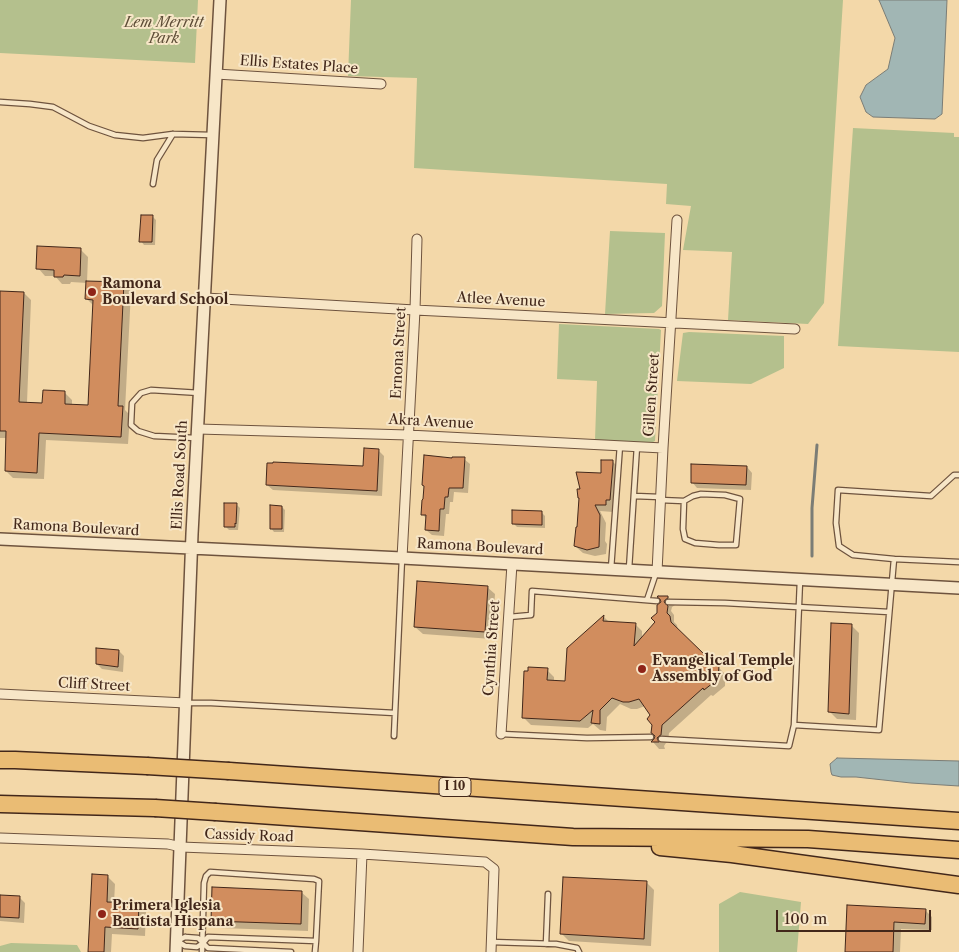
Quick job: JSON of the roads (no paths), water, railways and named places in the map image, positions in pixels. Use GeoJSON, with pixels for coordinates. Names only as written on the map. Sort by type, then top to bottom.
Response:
{"type":"FeatureCollection","features":[{"type":"Feature","properties":{"kind":"highway","name":"I 10"},"geometry":{"type":"LineString","coordinates":[[0,760],[229,771],[957,820]]}},
{"type":"Feature","properties":{"kind":"highway"},"geometry":{"type":"LineString","coordinates":[[0,804],[155,808],[573,837],[808,840],[959,850]]}},
{"type":"Feature","properties":{"kind":"highway"},"geometry":{"type":"LineString","coordinates":[[573,837],[732,854],[959,885]]}},
{"type":"Feature","properties":{"kind":"street","name":"Ellis Road South"},"geometry":{"type":"LineString","coordinates":[[177,947],[197,433],[220,0]]}},
{"type":"Feature","properties":{"kind":"street","name":"Ellis Estates Place"},"geometry":{"type":"LineString","coordinates":[[216,74],[381,84]]}},
{"type":"Feature","properties":{"kind":"street","name":"Gillen Street"},"geometry":{"type":"LineString","coordinates":[[657,572],[677,220]]}},
{"type":"Feature","properties":{"kind":"street","name":"Ernona Street"},"geometry":{"type":"LineString","coordinates":[[402,558],[416,310],[417,239]]}},
{"type":"Feature","properties":{"kind":"street","name":"Atlee Avenue"},"geometry":{"type":"LineString","coordinates":[[205,298],[795,329]]}},
{"type":"Feature","properties":{"kind":"street","name":"Akra Avenue"},"geometry":{"type":"LineString","coordinates":[[197,433],[408,435],[663,448]]}},
{"type":"Feature","properties":{"kind":"street","name":"Ramona Boulevard"},"geometry":{"type":"LineString","coordinates":[[0,539],[402,558],[959,588]]}},
{"type":"Feature","properties":{"kind":"street","name":"Cynthia Street"},"geometry":{"type":"LineString","coordinates":[[501,734],[512,564]]}},
{"type":"Feature","properties":{"kind":"street","name":"Cliff Street"},"geometry":{"type":"LineString","coordinates":[[0,694],[186,703]]}},
{"type":"Feature","properties":{"kind":"street","name":"Cassidy Road"},"geometry":{"type":"LineString","coordinates":[[0,838],[168,844],[181,847],[362,854],[485,862],[494,869],[491,942]]}},
{"type":"Feature","properties":{"kind":"street"},"geometry":{"type":"LineString","coordinates":[[358,952],[362,854]]}},
{"type":"Feature","properties":{"kind":"street"},"geometry":{"type":"LineString","coordinates":[[491,942],[491,952]]}},
{"type":"Feature","properties":{"kind":"lane"},"geometry":{"type":"LineString","coordinates":[[0,102],[53,107],[89,126],[115,135],[144,138],[173,134],[213,135]]}},
{"type":"Feature","properties":{"kind":"lane"},"geometry":{"type":"LineString","coordinates":[[152,184],[157,160],[173,134]]}},
{"type":"Feature","properties":{"kind":"lane"},"geometry":{"type":"LineString","coordinates":[[197,433],[154,436],[138,431],[131,425],[132,403],[141,393],[151,390],[200,392]]}},
{"type":"Feature","properties":{"kind":"lane"},"geometry":{"type":"LineString","coordinates":[[611,570],[620,445]]}},
{"type":"Feature","properties":{"kind":"lane"},"geometry":{"type":"LineString","coordinates":[[629,571],[637,446]]}},
{"type":"Feature","properties":{"kind":"lane"},"geometry":{"type":"LineString","coordinates":[[959,475],[954,475],[932,496],[838,490],[836,523],[839,546],[853,555],[959,562]]}},
{"type":"Feature","properties":{"kind":"lane"},"geometry":{"type":"LineString","coordinates":[[634,496],[684,501],[701,494],[725,495],[740,499],[736,545],[719,545],[685,539],[683,529],[684,501]]}},
{"type":"Feature","properties":{"kind":"lane"},"geometry":{"type":"LineString","coordinates":[[394,736],[402,558]]}},
{"type":"Feature","properties":{"kind":"lane"},"geometry":{"type":"LineString","coordinates":[[794,725],[879,730],[894,559]]}},
{"type":"Feature","properties":{"kind":"lane"},"geometry":{"type":"LineString","coordinates":[[648,600],[657,572]]}},
{"type":"Feature","properties":{"kind":"lane"},"geometry":{"type":"LineString","coordinates":[[661,738],[790,746],[794,725],[800,579]]}},
{"type":"Feature","properties":{"kind":"lane"},"geometry":{"type":"LineString","coordinates":[[508,618],[531,615],[532,591],[657,601]]}},
{"type":"Feature","properties":{"kind":"lane"},"geometry":{"type":"LineString","coordinates":[[668,602],[725,603],[889,612]]}},
{"type":"Feature","properties":{"kind":"lane"},"geometry":{"type":"LineString","coordinates":[[186,703],[395,713]]}},
{"type":"Feature","properties":{"kind":"lane"},"geometry":{"type":"LineString","coordinates":[[501,734],[588,738],[651,737]]}},
{"type":"Feature","properties":{"kind":"lane"},"geometry":{"type":"LineString","coordinates":[[202,952],[204,883],[206,876],[210,872],[314,878],[319,881],[316,952]]}},
{"type":"Feature","properties":{"kind":"lane"},"geometry":{"type":"LineString","coordinates":[[546,944],[548,894]]}},
{"type":"Feature","properties":{"kind":"lane"},"geometry":{"type":"LineString","coordinates":[[177,947],[185,937],[198,938],[208,948],[291,952]]}},
{"type":"Feature","properties":{"kind":"lane"},"geometry":{"type":"LineString","coordinates":[[177,947],[197,947],[208,937],[316,941]]}},
{"type":"Feature","properties":{"kind":"lane"},"geometry":{"type":"LineString","coordinates":[[491,942],[556,944],[577,948],[579,952]]}},
{"type":"Feature","properties":{"kind":"waterway"},"geometry":{"type":"LineString","coordinates":[[812,556],[812,508],[817,445]]}},
{"type":"Feature","properties":{"kind":"place","name":"Ramona Boulevard School"},"geometry":{"type":"Point","coordinates":[92,292]}},
{"type":"Feature","properties":{"kind":"place","name":"Evangelical Temple Assembly of God"},"geometry":{"type":"Point","coordinates":[642,669]}},
{"type":"Feature","properties":{"kind":"place","name":"Primera Iglesia Bautista Hispana"},"geometry":{"type":"Point","coordinates":[102,914]}},
{"type":"Feature","properties":{"kind":"park label","name":"Lem Merritt Park"},"geometry":{"type":"Point","coordinates":[164,32]}}]}
